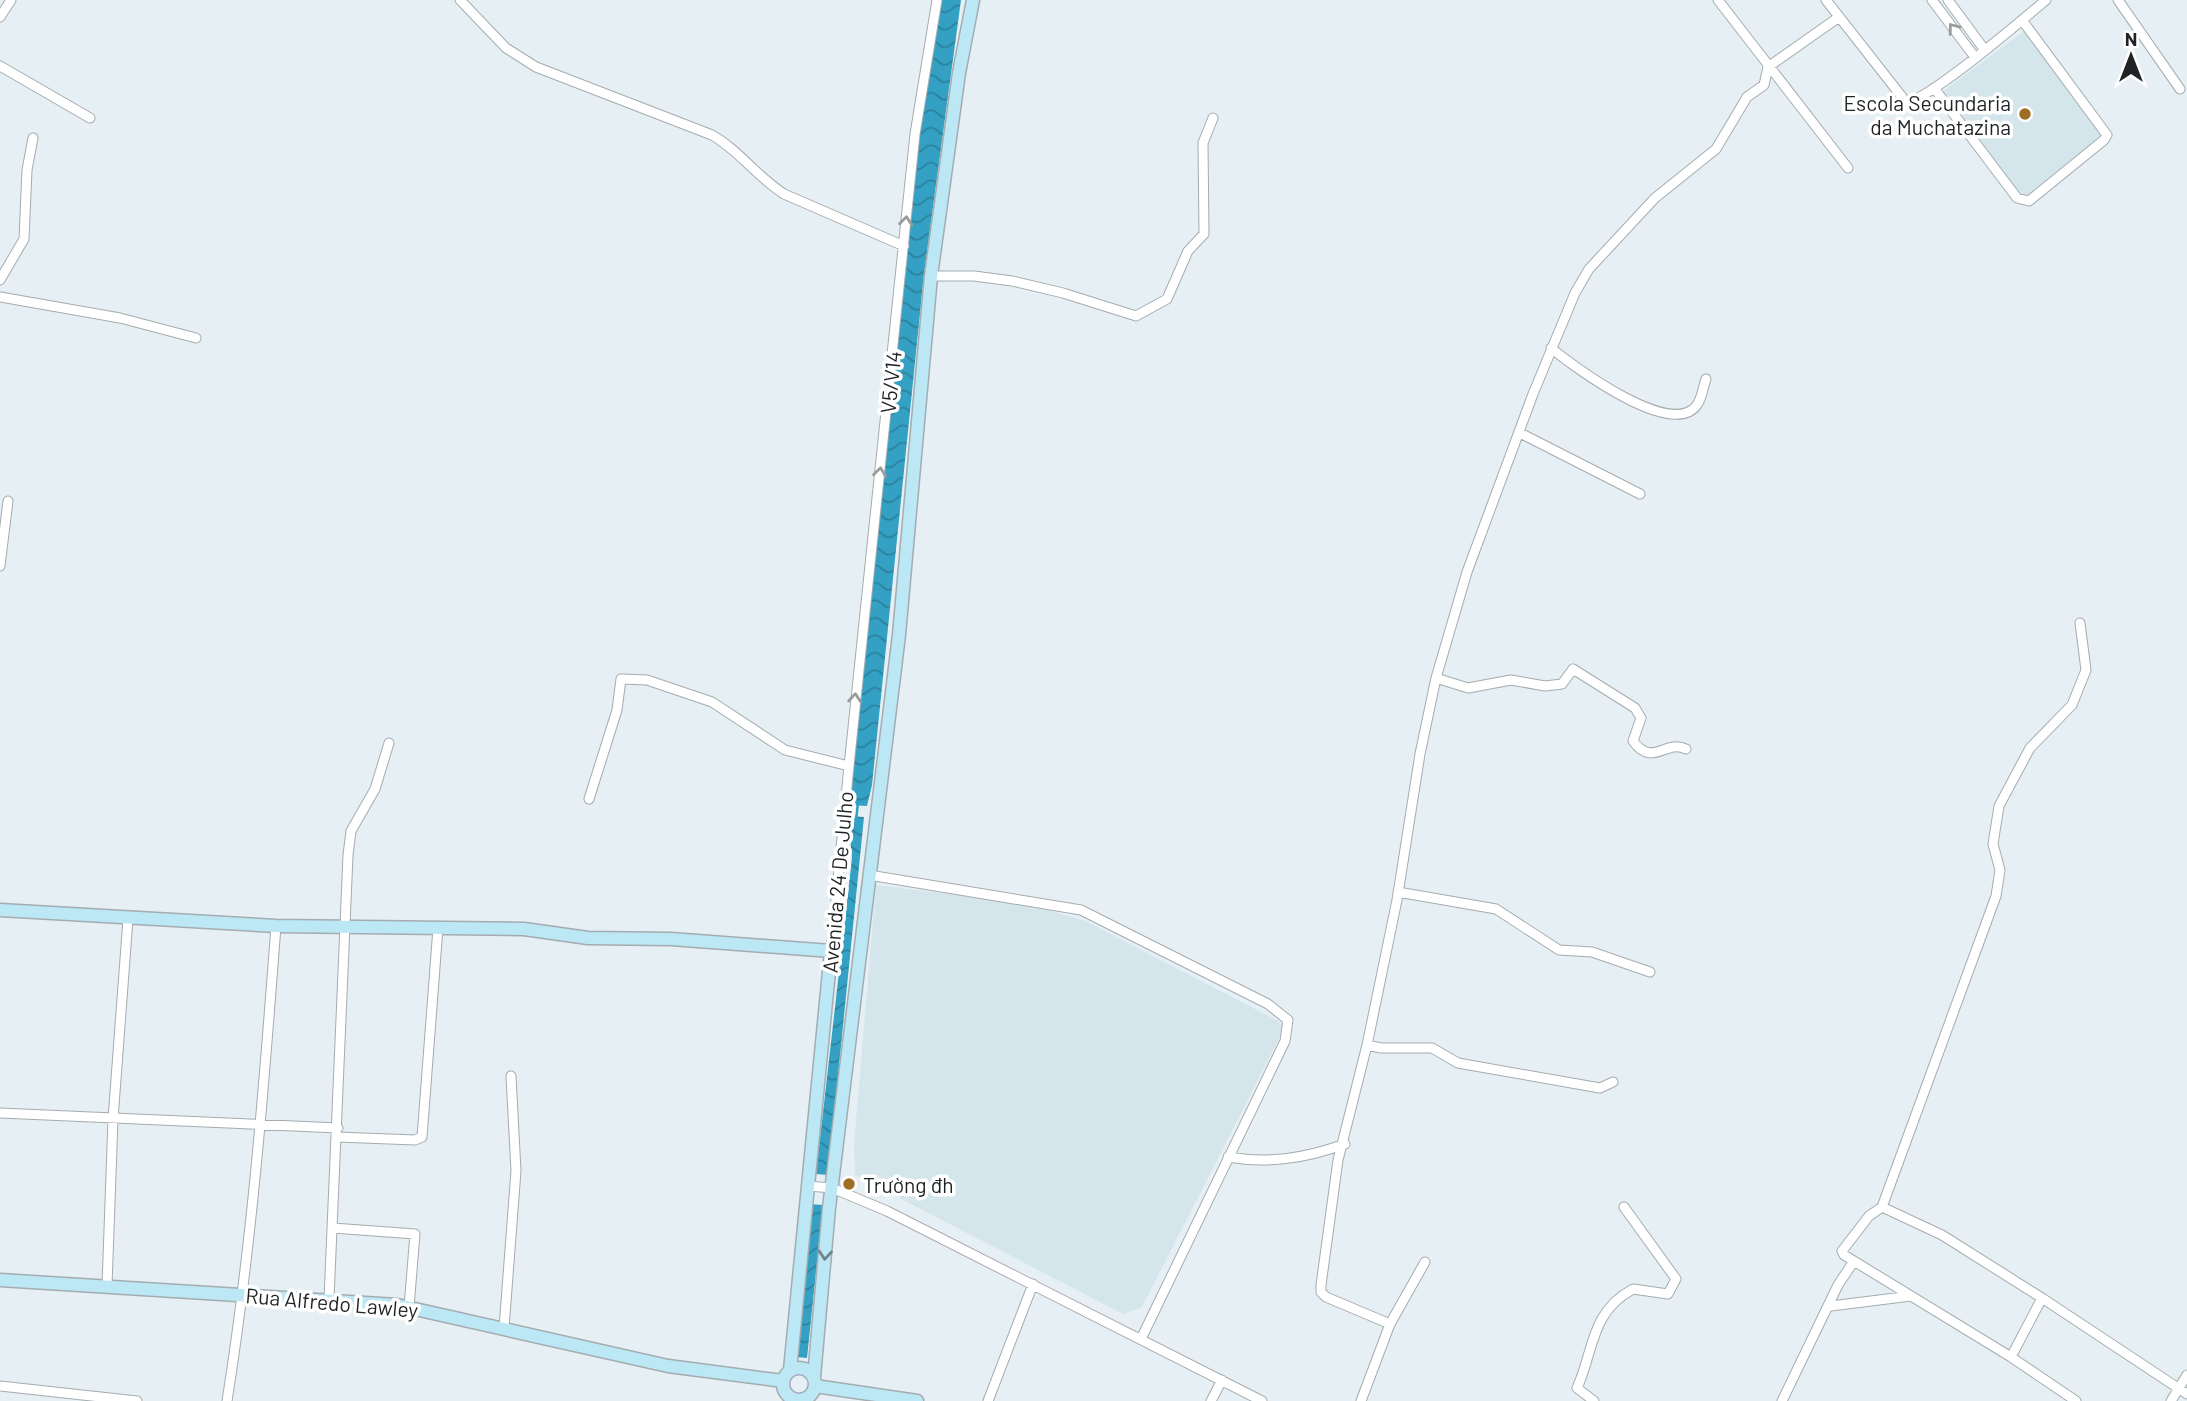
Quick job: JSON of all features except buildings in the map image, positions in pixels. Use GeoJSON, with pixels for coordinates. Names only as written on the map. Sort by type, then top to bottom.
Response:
{"type":"FeatureCollection","features":[{"type":"Feature","properties":{"kind":"street"},"geometry":{"type":"LineString","coordinates":[[0,17],[11,0]]}},
{"type":"Feature","properties":{"kind":"street"},"geometry":{"type":"LineString","coordinates":[[460,0],[519,58],[556,76],[712,135],[729,144],[766,183],[783,194],[904,246]]}},
{"type":"Feature","properties":{"kind":"street","name":"V5/V14"},"geometry":{"type":"LineString","coordinates":[[849,766],[915,134],[937,0]]}},
{"type":"Feature","properties":{"kind":"street"},"geometry":{"type":"LineString","coordinates":[[813,1390],[832,1188],[898,635],[931,276],[959,73],[973,0]]}},
{"type":"Feature","properties":{"kind":"street"},"geometry":{"type":"LineString","coordinates":[[1718,0],[1848,168]]}},
{"type":"Feature","properties":{"kind":"street"},"geometry":{"type":"LineString","coordinates":[[1826,0],[1900,99],[1912,102],[1934,88],[2046,0]]}},
{"type":"Feature","properties":{"kind":"street"},"geometry":{"type":"LineString","coordinates":[[1932,0],[1974,56]]}},
{"type":"Feature","properties":{"kind":"street"},"geometry":{"type":"LineString","coordinates":[[1948,0],[1984,49]]}},
{"type":"Feature","properties":{"kind":"street"},"geometry":{"type":"LineString","coordinates":[[2118,0],[2180,89]]}},
{"type":"Feature","properties":{"kind":"street"},"geometry":{"type":"LineString","coordinates":[[1390,1324],[1326,1297],[1321,1292],[1338,1160],[1345,1144],[1398,892],[1420,754],[1436,678],[1467,572],[1551,348],[1589,269],[1655,198],[1716,149],[1747,97],[1764,85],[1768,67],[1839,17]]}},
{"type":"Feature","properties":{"kind":"street"},"geometry":{"type":"LineString","coordinates":[[1934,88],[2017,198],[2029,201],[2104,140],[2106,135],[2021,20]]}},
{"type":"Feature","properties":{"kind":"street"},"geometry":{"type":"LineString","coordinates":[[0,66],[90,118]]}},
{"type":"Feature","properties":{"kind":"street"},"geometry":{"type":"LineString","coordinates":[[931,276],[974,276],[1012,281],[1063,293],[1127,315],[1148,312],[1167,299],[1188,251],[1203,234],[1203,143],[1213,118]]}},
{"type":"Feature","properties":{"kind":"street"},"geometry":{"type":"LineString","coordinates":[[0,280],[24,239],[27,170],[33,138]]}},
{"type":"Feature","properties":{"kind":"street"},"geometry":{"type":"LineString","coordinates":[[0,298],[120,318],[197,338]]}},
{"type":"Feature","properties":{"kind":"street"},"geometry":{"type":"LineString","coordinates":[[1551,348],[1575,368],[1646,410],[1673,415],[1689,411],[1697,405],[1706,379]]}},
{"type":"Feature","properties":{"kind":"street"},"geometry":{"type":"LineString","coordinates":[[1520,433],[1640,494]]}},
{"type":"Feature","properties":{"kind":"street"},"geometry":{"type":"LineString","coordinates":[[0,566],[8,501]]}},
{"type":"Feature","properties":{"kind":"street"},"geometry":{"type":"LineString","coordinates":[[2076,1401],[1842,1251],[1869,1216],[1882,1208],[1996,896],[2000,870],[1993,844],[2000,801],[2030,748],[2072,705],[2086,670],[2080,622]]}},
{"type":"Feature","properties":{"kind":"street"},"geometry":{"type":"LineString","coordinates":[[1436,678],[1468,688],[1511,680],[1545,686],[1562,684],[1573,668],[1635,708],[1641,718],[1634,744],[1653,754],[1674,746],[1686,749]]}},
{"type":"Feature","properties":{"kind":"street","name":"Avenida 24 De Julho"},"geometry":{"type":"LineString","coordinates":[[589,799],[617,710],[621,679],[646,680],[712,702],[785,750],[849,766],[786,1387]]}},
{"type":"Feature","properties":{"kind":"street"},"geometry":{"type":"LineString","coordinates":[[329,1299],[351,831],[375,789],[389,743]]}},
{"type":"Feature","properties":{"kind":"street"},"geometry":{"type":"LineString","coordinates":[[869,875],[1081,910],[1281,1011],[1288,1020],[1285,1041],[1141,1339]]}},
{"type":"Feature","properties":{"kind":"street"},"geometry":{"type":"LineString","coordinates":[[1398,892],[1496,909],[1559,950],[1592,952],[1650,972]]}},
{"type":"Feature","properties":{"kind":"street"},"geometry":{"type":"LineString","coordinates":[[0,910],[276,926],[524,929],[588,938],[671,939],[831,951]]}},
{"type":"Feature","properties":{"kind":"street"},"geometry":{"type":"LineString","coordinates":[[107,1286],[113,1119],[128,919]]}},
{"type":"Feature","properties":{"kind":"street"},"geometry":{"type":"LineString","coordinates":[[228,1401],[244,1294],[262,1125],[276,926]]}},
{"type":"Feature","properties":{"kind":"street"},"geometry":{"type":"LineString","coordinates":[[0,1113],[262,1125],[415,1140],[422,1137],[438,928]]}},
{"type":"Feature","properties":{"kind":"street"},"geometry":{"type":"LineString","coordinates":[[1367,1045],[1381,1048],[1432,1048],[1458,1063],[1600,1088],[1613,1082]]}},
{"type":"Feature","properties":{"kind":"street"},"geometry":{"type":"LineString","coordinates":[[504,1328],[516,1171],[511,1076]]}},
{"type":"Feature","properties":{"kind":"street"},"geometry":{"type":"LineString","coordinates":[[1228,1157],[1284,1159],[1317,1154],[1345,1144]]}},
{"type":"Feature","properties":{"kind":"street"},"geometry":{"type":"LineString","coordinates":[[808,1186],[832,1188],[887,1211],[1262,1401]]}},
{"type":"Feature","properties":{"kind":"street"},"geometry":{"type":"LineString","coordinates":[[1594,1401],[1577,1388],[1585,1370],[1589,1345],[1605,1314],[1633,1289],[1668,1294],[1676,1279],[1624,1207]]}},
{"type":"Feature","properties":{"kind":"street"},"geometry":{"type":"LineString","coordinates":[[1882,1208],[1942,1235],[2183,1391]]}},
{"type":"Feature","properties":{"kind":"street"},"geometry":{"type":"LineString","coordinates":[[332,1228],[410,1231],[415,1234],[409,1307]]}},
{"type":"Feature","properties":{"kind":"street"},"geometry":{"type":"LineString","coordinates":[[1782,1401],[1838,1285],[1854,1261]]}},
{"type":"Feature","properties":{"kind":"street"},"geometry":{"type":"LineString","coordinates":[[1361,1401],[1390,1324],[1425,1262]]}},
{"type":"Feature","properties":{"kind":"street","name":"Rua Alfredo Lawley"},"geometry":{"type":"LineString","coordinates":[[0,1280],[329,1299],[409,1307],[668,1366],[786,1387]]}},
{"type":"Feature","properties":{"kind":"street"},"geometry":{"type":"LineString","coordinates":[[988,1401],[1033,1284]]}},
{"type":"Feature","properties":{"kind":"street"},"geometry":{"type":"LineString","coordinates":[[1830,1306],[1911,1296]]}},
{"type":"Feature","properties":{"kind":"street"},"geometry":{"type":"LineString","coordinates":[[2011,1357],[2042,1298]]}},
{"type":"Feature","properties":{"kind":"street"},"geometry":{"type":"LineString","coordinates":[[813,1390],[803,1368],[786,1387],[799,1400],[813,1390],[918,1401]]}},
{"type":"Feature","properties":{"kind":"street"},"geometry":{"type":"LineString","coordinates":[[2171,1401],[2183,1391],[2187,1375]]}},
{"type":"Feature","properties":{"kind":"street"},"geometry":{"type":"LineString","coordinates":[[1211,1401],[1222,1380]]}},
{"type":"Feature","properties":{"kind":"street"},"geometry":{"type":"LineString","coordinates":[[0,1386],[137,1401]]}},
{"type":"Feature","properties":{"kind":"shaded area","name":"Escola Secundaria da Muchatazina"},"geometry":{"type":"Polygon","coordinates":[[[2027,29],[2107,135],[2023,198],[1942,92],[2027,29]]]}},
{"type":"Feature","properties":{"kind":"shaded area"},"geometry":{"type":"Polygon","coordinates":[[[876,885],[1022,903],[1083,920],[1280,1022],[1284,1029],[1142,1307],[1123,1314],[855,1175],[854,1145],[876,885]]]}},
{"type":"Feature","properties":{"kind":"water"},"geometry":{"type":"Polygon","coordinates":[[[942,0],[961,0],[924,274],[872,785],[867,806],[849,805],[920,134],[942,0]]]}},
{"type":"Feature","properties":{"kind":"water"},"geometry":{"type":"Polygon","coordinates":[[[848,816],[864,817],[828,1175],[816,1174],[852,858],[848,816]]]}},
{"type":"Feature","properties":{"kind":"water"},"geometry":{"type":"Polygon","coordinates":[[[810,1204],[823,1205],[807,1358],[797,1357],[810,1204]]]}},
{"type":"Feature","properties":{"kind":"waterway"},"geometry":{"type":"LineString","coordinates":[[856,820],[858,803]]}},
{"type":"Feature","properties":{"kind":"place","name":"Escola Secundaria da Muchatazina"},"geometry":{"type":"Point","coordinates":[2025,114]}},
{"type":"Feature","properties":{"kind":"place","name":"Trường đh"},"geometry":{"type":"Point","coordinates":[849,1184]}}]}
